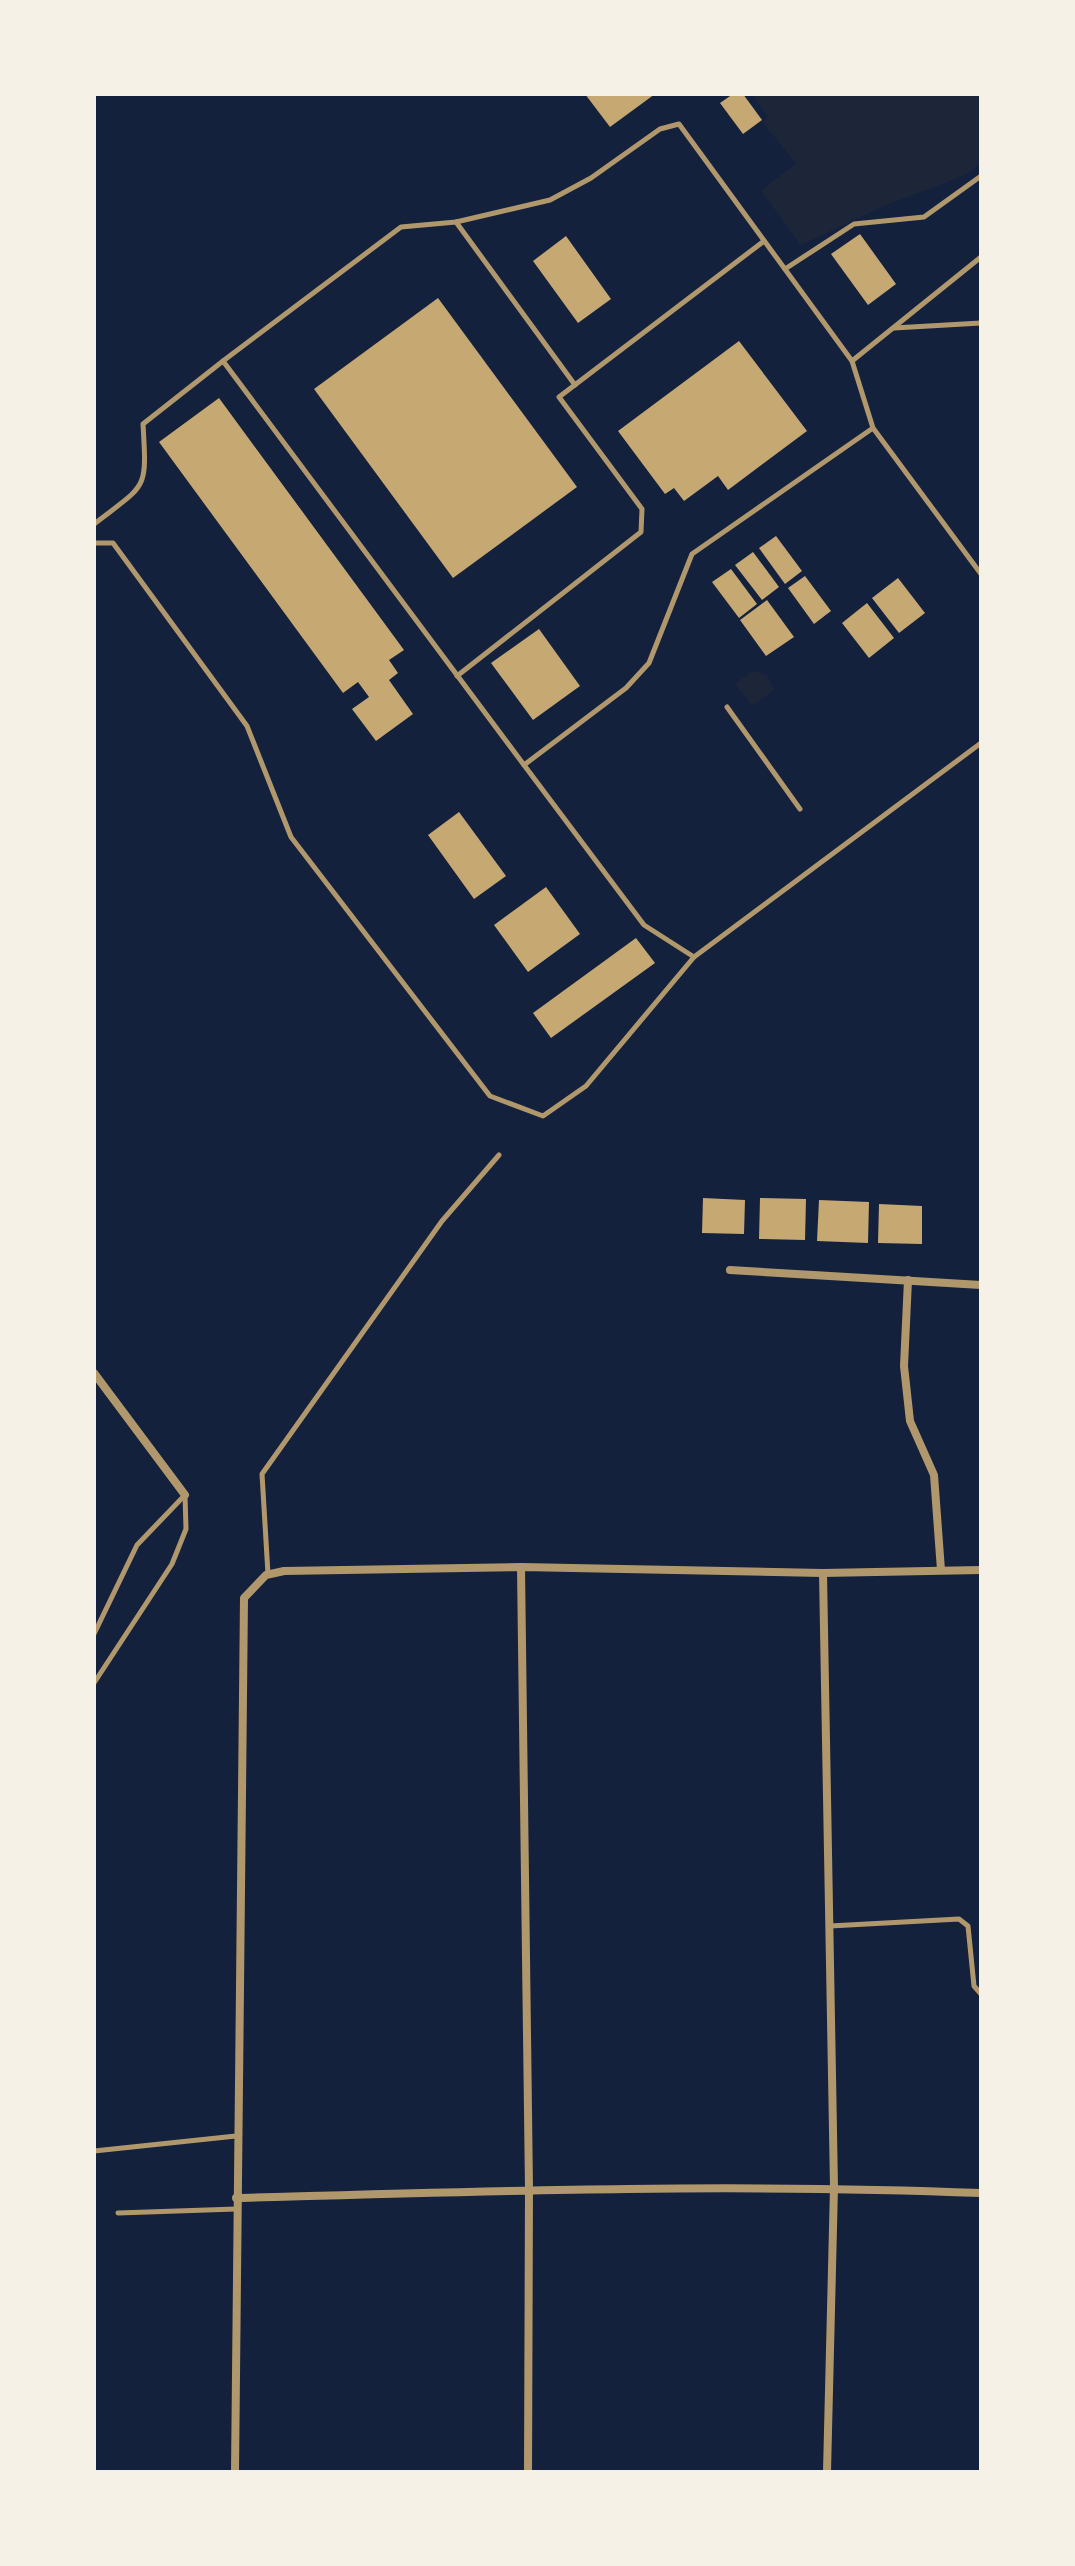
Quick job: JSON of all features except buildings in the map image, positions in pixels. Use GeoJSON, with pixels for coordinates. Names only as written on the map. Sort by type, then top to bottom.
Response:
{"type":"FeatureCollection","features":[{"type":"Feature","properties":{"kind":"street"},"geometry":{"type":"LineString","coordinates":[[730,1270],[981,1285]]}},
{"type":"Feature","properties":{"kind":"street"},"geometry":{"type":"LineString","coordinates":[[908,1280],[904,1366],[910,1421],[934,1475],[941,1570]]}},
{"type":"Feature","properties":{"kind":"street"},"geometry":{"type":"LineString","coordinates":[[94,1373],[185,1495]]}},
{"type":"Feature","properties":{"kind":"street"},"geometry":{"type":"LineString","coordinates":[[521,1567],[529,2189],[528,2472]]}},
{"type":"Feature","properties":{"kind":"street"},"geometry":{"type":"LineString","coordinates":[[235,2472],[236,2136],[244,1598],[268,1575],[284,1571],[521,1567],[823,1573],[981,1570]]}},
{"type":"Feature","properties":{"kind":"street"},"geometry":{"type":"LineString","coordinates":[[823,1573],[834,2187],[827,2472]]}},
{"type":"Feature","properties":{"kind":"street"},"geometry":{"type":"LineString","coordinates":[[236,2198],[529,2189],[834,2187],[981,2193]]}},
{"type":"Feature","properties":{"kind":"lane"},"geometry":{"type":"LineString","coordinates":[[94,524],[140,489],[146,472],[143,424],[401,227],[456,222],[550,200],[591,178],[660,129],[679,124],[852,361],[873,428],[981,574]]}},
{"type":"Feature","properties":{"kind":"lane"},"geometry":{"type":"LineString","coordinates":[[785,269],[854,224],[924,217],[981,176]]}},
{"type":"Feature","properties":{"kind":"lane"},"geometry":{"type":"LineString","coordinates":[[456,222],[575,385]]}},
{"type":"Feature","properties":{"kind":"lane"},"geometry":{"type":"LineString","coordinates":[[457,676],[641,532],[642,509],[559,397],[764,241]]}},
{"type":"Feature","properties":{"kind":"lane"},"geometry":{"type":"LineString","coordinates":[[852,361],[981,257]]}},
{"type":"Feature","properties":{"kind":"lane"},"geometry":{"type":"LineString","coordinates":[[893,328],[981,323]]}},
{"type":"Feature","properties":{"kind":"lane"},"geometry":{"type":"LineString","coordinates":[[223,361],[644,925],[694,957]]}},
{"type":"Feature","properties":{"kind":"lane"},"geometry":{"type":"LineString","coordinates":[[524,765],[626,688],[649,663],[692,554],[873,428]]}},
{"type":"Feature","properties":{"kind":"lane"},"geometry":{"type":"LineString","coordinates":[[94,543],[113,543],[247,726],[291,837],[490,1096],[543,1116],[586,1086],[694,957],[981,743]]}},
{"type":"Feature","properties":{"kind":"lane"},"geometry":{"type":"LineString","coordinates":[[727,707],[800,809]]}},
{"type":"Feature","properties":{"kind":"lane"},"geometry":{"type":"LineString","coordinates":[[268,1575],[262,1474],[442,1221],[499,1155]]}},
{"type":"Feature","properties":{"kind":"lane"},"geometry":{"type":"LineString","coordinates":[[94,1634],[137,1545],[185,1495]]}},
{"type":"Feature","properties":{"kind":"lane"},"geometry":{"type":"LineString","coordinates":[[94,1683],[172,1564],[186,1529],[185,1495]]}},
{"type":"Feature","properties":{"kind":"lane"},"geometry":{"type":"LineString","coordinates":[[830,1926],[959,1919],[968,1926],[974,1986],[981,1994]]}},
{"type":"Feature","properties":{"kind":"lane"},"geometry":{"type":"LineString","coordinates":[[94,2151],[236,2136]]}},
{"type":"Feature","properties":{"kind":"lane"},"geometry":{"type":"LineString","coordinates":[[118,2213],[236,2209]]}},
{"type":"Feature","properties":{"kind":"shaded area"},"geometry":{"type":"Polygon","coordinates":[[[752,94],[981,94],[981,163],[965,175],[884,206],[801,245],[761,191],[796,163],[762,122],[768,117],[752,94]]]}},
{"type":"Feature","properties":{"kind":"shaded area"},"geometry":{"type":"Polygon","coordinates":[[[753,671],[767,675],[774,690],[752,706],[735,684],[753,671]]]}}]}
